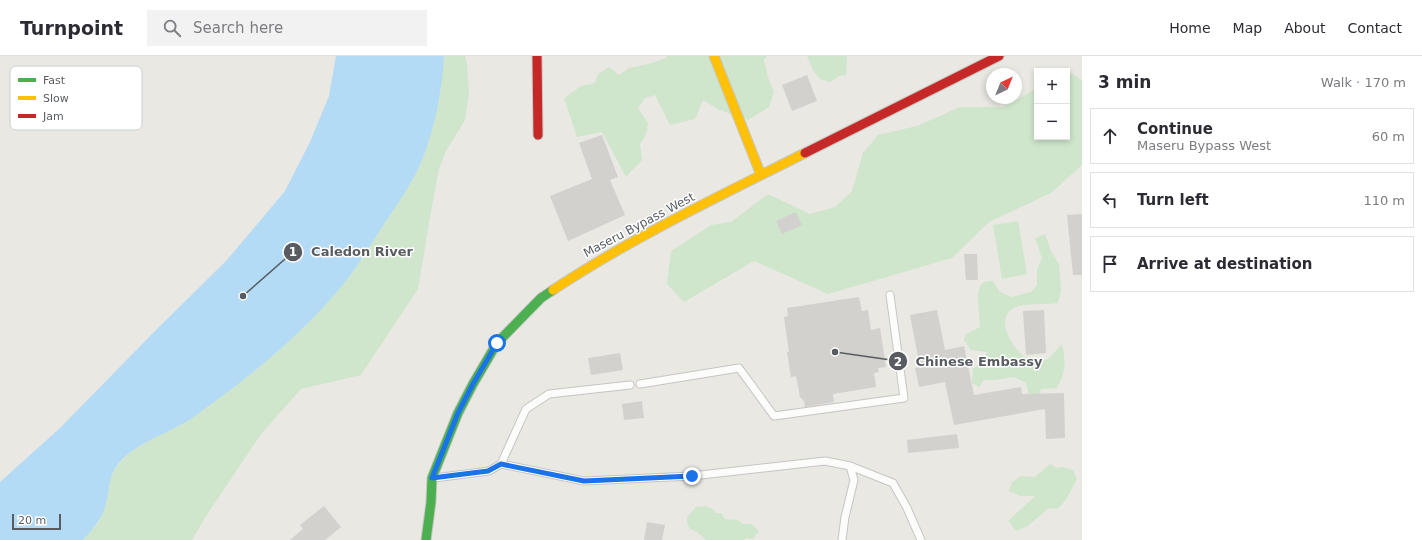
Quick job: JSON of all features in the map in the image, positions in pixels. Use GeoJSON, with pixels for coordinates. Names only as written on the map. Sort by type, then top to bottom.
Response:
{"type":"FeatureCollection","features":[{"type":"Feature","properties":{"kind":"main road"},"geometry":{"type":"LineString","coordinates":[[537,56],[538,135]]}},
{"type":"Feature","properties":{"kind":"main road"},"geometry":{"type":"LineString","coordinates":[[714,56],[761,175]]}},
{"type":"Feature","properties":{"kind":"main road","name":"Maseru Bypass West"},"geometry":{"type":"LineString","coordinates":[[426,540],[431,502],[432,478],[458,413],[497,343],[541,298],[606,256],[668,222],[999,56]]}},
{"type":"Feature","properties":{"kind":"lane"},"geometry":{"type":"LineString","coordinates":[[640,384],[739,368],[774,416],[904,398],[890,295]]}},
{"type":"Feature","properties":{"kind":"lane"},"geometry":{"type":"LineString","coordinates":[[432,478],[488,471],[501,464],[526,409],[549,394],[630,385]]}},
{"type":"Feature","properties":{"kind":"lane"},"geometry":{"type":"LineString","coordinates":[[501,464],[584,481],[692,476],[825,461],[850,466],[893,483],[907,508],[921,540]]}},
{"type":"Feature","properties":{"kind":"lane"},"geometry":{"type":"LineString","coordinates":[[842,540],[845,517],[854,480],[850,466]]}},
{"type":"Feature","properties":{"kind":"green space"},"geometry":{"type":"Polygon","coordinates":[[[444,56],[465,56],[469,94],[465,120],[446,151],[439,169],[418,289],[361,375],[301,389],[261,434],[206,516],[192,540],[83,540],[99,522],[106,503],[110,477],[117,465],[129,453],[230,390],[272,356],[303,328],[341,287],[364,256],[419,167],[439,100],[444,56]]]}},
{"type":"Feature","properties":{"kind":"green space"},"geometry":{"type":"Polygon","coordinates":[[[666,56],[767,56],[764,60],[768,77],[774,92],[769,107],[748,120],[717,109],[703,100],[695,119],[670,125],[655,95],[645,98],[638,108],[648,123],[647,132],[640,144],[642,160],[626,177],[602,132],[577,137],[564,98],[581,86],[595,83],[598,74],[609,67],[619,75],[629,68],[652,63],[666,58],[666,56]]]}},
{"type":"Feature","properties":{"kind":"green space"},"geometry":{"type":"Polygon","coordinates":[[[807,56],[847,56],[846,75],[839,76],[830,82],[820,79],[813,70],[807,56]]]}},
{"type":"Feature","properties":{"kind":"green space"},"geometry":{"type":"Polygon","coordinates":[[[1070,73],[1082,80],[1082,165],[1051,193],[989,222],[952,258],[828,294],[754,261],[684,302],[667,284],[671,251],[711,225],[731,222],[768,194],[810,214],[835,207],[852,191],[863,153],[878,135],[917,126],[960,107],[1004,107],[1009,104],[1022,104],[1022,97],[1034,90],[1034,140],[1070,140],[1070,73]]]}},
{"type":"Feature","properties":{"kind":"green space"},"geometry":{"type":"Polygon","coordinates":[[[1018,221],[1027,274],[1002,279],[993,225],[1018,221]]]}},
{"type":"Feature","properties":{"kind":"green space"},"geometry":{"type":"Polygon","coordinates":[[[1045,234],[1051,251],[1059,264],[1061,291],[1058,303],[1020,306],[1012,310],[1007,315],[1005,321],[1008,336],[1012,343],[1023,356],[1035,363],[1048,359],[1062,344],[1064,372],[1060,382],[1057,388],[1041,389],[1036,402],[1029,396],[1026,383],[1014,377],[984,380],[979,387],[972,383],[973,369],[983,361],[987,352],[971,350],[964,340],[966,334],[980,327],[978,296],[980,286],[983,283],[993,281],[1000,292],[1012,297],[1031,292],[1037,285],[1037,269],[1042,258],[1035,238],[1045,234]]]}},
{"type":"Feature","properties":{"kind":"green space"},"geometry":{"type":"Polygon","coordinates":[[[1050,464],[1057,468],[1063,467],[1073,470],[1077,479],[1061,506],[1057,509],[1049,508],[1028,526],[1016,531],[1008,521],[1035,496],[1020,496],[1009,491],[1012,482],[1021,476],[1035,477],[1050,464]]]}},
{"type":"Feature","properties":{"kind":"green space"},"geometry":{"type":"Polygon","coordinates":[[[705,506],[713,509],[716,513],[721,513],[725,519],[738,520],[743,524],[751,524],[759,531],[753,539],[706,540],[697,532],[690,529],[687,522],[688,517],[696,507],[705,506]]]}},
{"type":"Feature","properties":{"kind":"water"},"geometry":{"type":"Polygon","coordinates":[[[336,56],[444,56],[441,84],[433,127],[419,167],[408,188],[359,262],[342,286],[328,302],[299,332],[268,360],[191,419],[139,446],[124,457],[112,473],[103,514],[83,540],[0,540],[0,482],[60,428],[227,260],[285,191],[310,142],[329,96],[336,56]]]}},
{"type":"Feature","properties":{"kind":"building"},"geometry":{"type":"Polygon","coordinates":[[[807,75],[817,101],[792,111],[782,85],[807,75]]]}},
{"type":"Feature","properties":{"kind":"building"},"geometry":{"type":"Polygon","coordinates":[[[602,135],[618,177],[610,180],[625,215],[568,241],[550,196],[592,179],[579,143],[602,135]]]}},
{"type":"Feature","properties":{"kind":"building"},"geometry":{"type":"Polygon","coordinates":[[[796,212],[802,225],[782,234],[776,221],[796,212]]]}},
{"type":"Feature","properties":{"kind":"building"},"geometry":{"type":"Polygon","coordinates":[[[1082,214],[1082,275],[1073,275],[1067,215],[1082,214]]]}},
{"type":"Feature","properties":{"kind":"building"},"geometry":{"type":"Polygon","coordinates":[[[964,254],[977,254],[978,280],[966,280],[964,254]]]}},
{"type":"Feature","properties":{"kind":"building"},"geometry":{"type":"Polygon","coordinates":[[[859,297],[862,311],[868,310],[871,330],[880,328],[886,367],[878,368],[879,372],[874,373],[876,387],[833,394],[834,402],[805,407],[804,401],[800,397],[796,376],[791,377],[784,317],[788,316],[787,308],[859,297]]]}},
{"type":"Feature","properties":{"kind":"building"},"geometry":{"type":"Polygon","coordinates":[[[937,310],[945,350],[964,346],[974,395],[1021,387],[1022,394],[1064,393],[1065,438],[1046,439],[1045,409],[954,425],[945,382],[919,387],[915,368],[920,367],[910,315],[937,310]]]}},
{"type":"Feature","properties":{"kind":"building"},"geometry":{"type":"Polygon","coordinates":[[[1044,310],[1046,353],[1026,355],[1023,311],[1044,310]]]}},
{"type":"Feature","properties":{"kind":"building"},"geometry":{"type":"Polygon","coordinates":[[[620,353],[623,370],[591,375],[588,358],[620,353]]]}},
{"type":"Feature","properties":{"kind":"building"},"geometry":{"type":"Polygon","coordinates":[[[642,401],[644,418],[624,420],[622,404],[642,401]]]}},
{"type":"Feature","properties":{"kind":"building"},"geometry":{"type":"Polygon","coordinates":[[[957,434],[959,448],[908,453],[907,440],[957,434]]]}},
{"type":"Feature","properties":{"kind":"building"},"geometry":{"type":"Polygon","coordinates":[[[324,506],[341,527],[325,540],[290,540],[303,529],[300,525],[324,506]]]}},
{"type":"Feature","properties":{"kind":"building"},"geometry":{"type":"Polygon","coordinates":[[[647,522],[665,525],[662,540],[644,540],[647,522]]]}},
{"type":"Feature","properties":{"kind":"traffic: fast"},"geometry":{"type":"LineString","coordinates":[[426,540],[431,502],[432,478],[458,413],[497,343],[541,298],[553,290]]}},
{"type":"Feature","properties":{"kind":"traffic: slow"},"geometry":{"type":"LineString","coordinates":[[714,56],[761,175]]}},
{"type":"Feature","properties":{"kind":"traffic: slow"},"geometry":{"type":"LineString","coordinates":[[553,290],[614,252],[645,235],[805,153]]}},
{"type":"Feature","properties":{"kind":"traffic: jam"},"geometry":{"type":"LineString","coordinates":[[537,56],[538,135]]}},
{"type":"Feature","properties":{"kind":"traffic: jam"},"geometry":{"type":"LineString","coordinates":[[805,153],[999,56]]}},
{"type":"Feature","properties":{"kind":"place","name":"Caledon River"},"geometry":{"type":"Point","coordinates":[243,296]}},
{"type":"Feature","properties":{"kind":"place","name":"Chinese Embassy"},"geometry":{"type":"Point","coordinates":[835,352]}},
{"type":"Feature","properties":{"kind":"route"},"geometry":{"type":"LineString","coordinates":[[497,343],[458,413],[432,478],[488,471],[501,464],[584,481],[692,476]]}}]}
